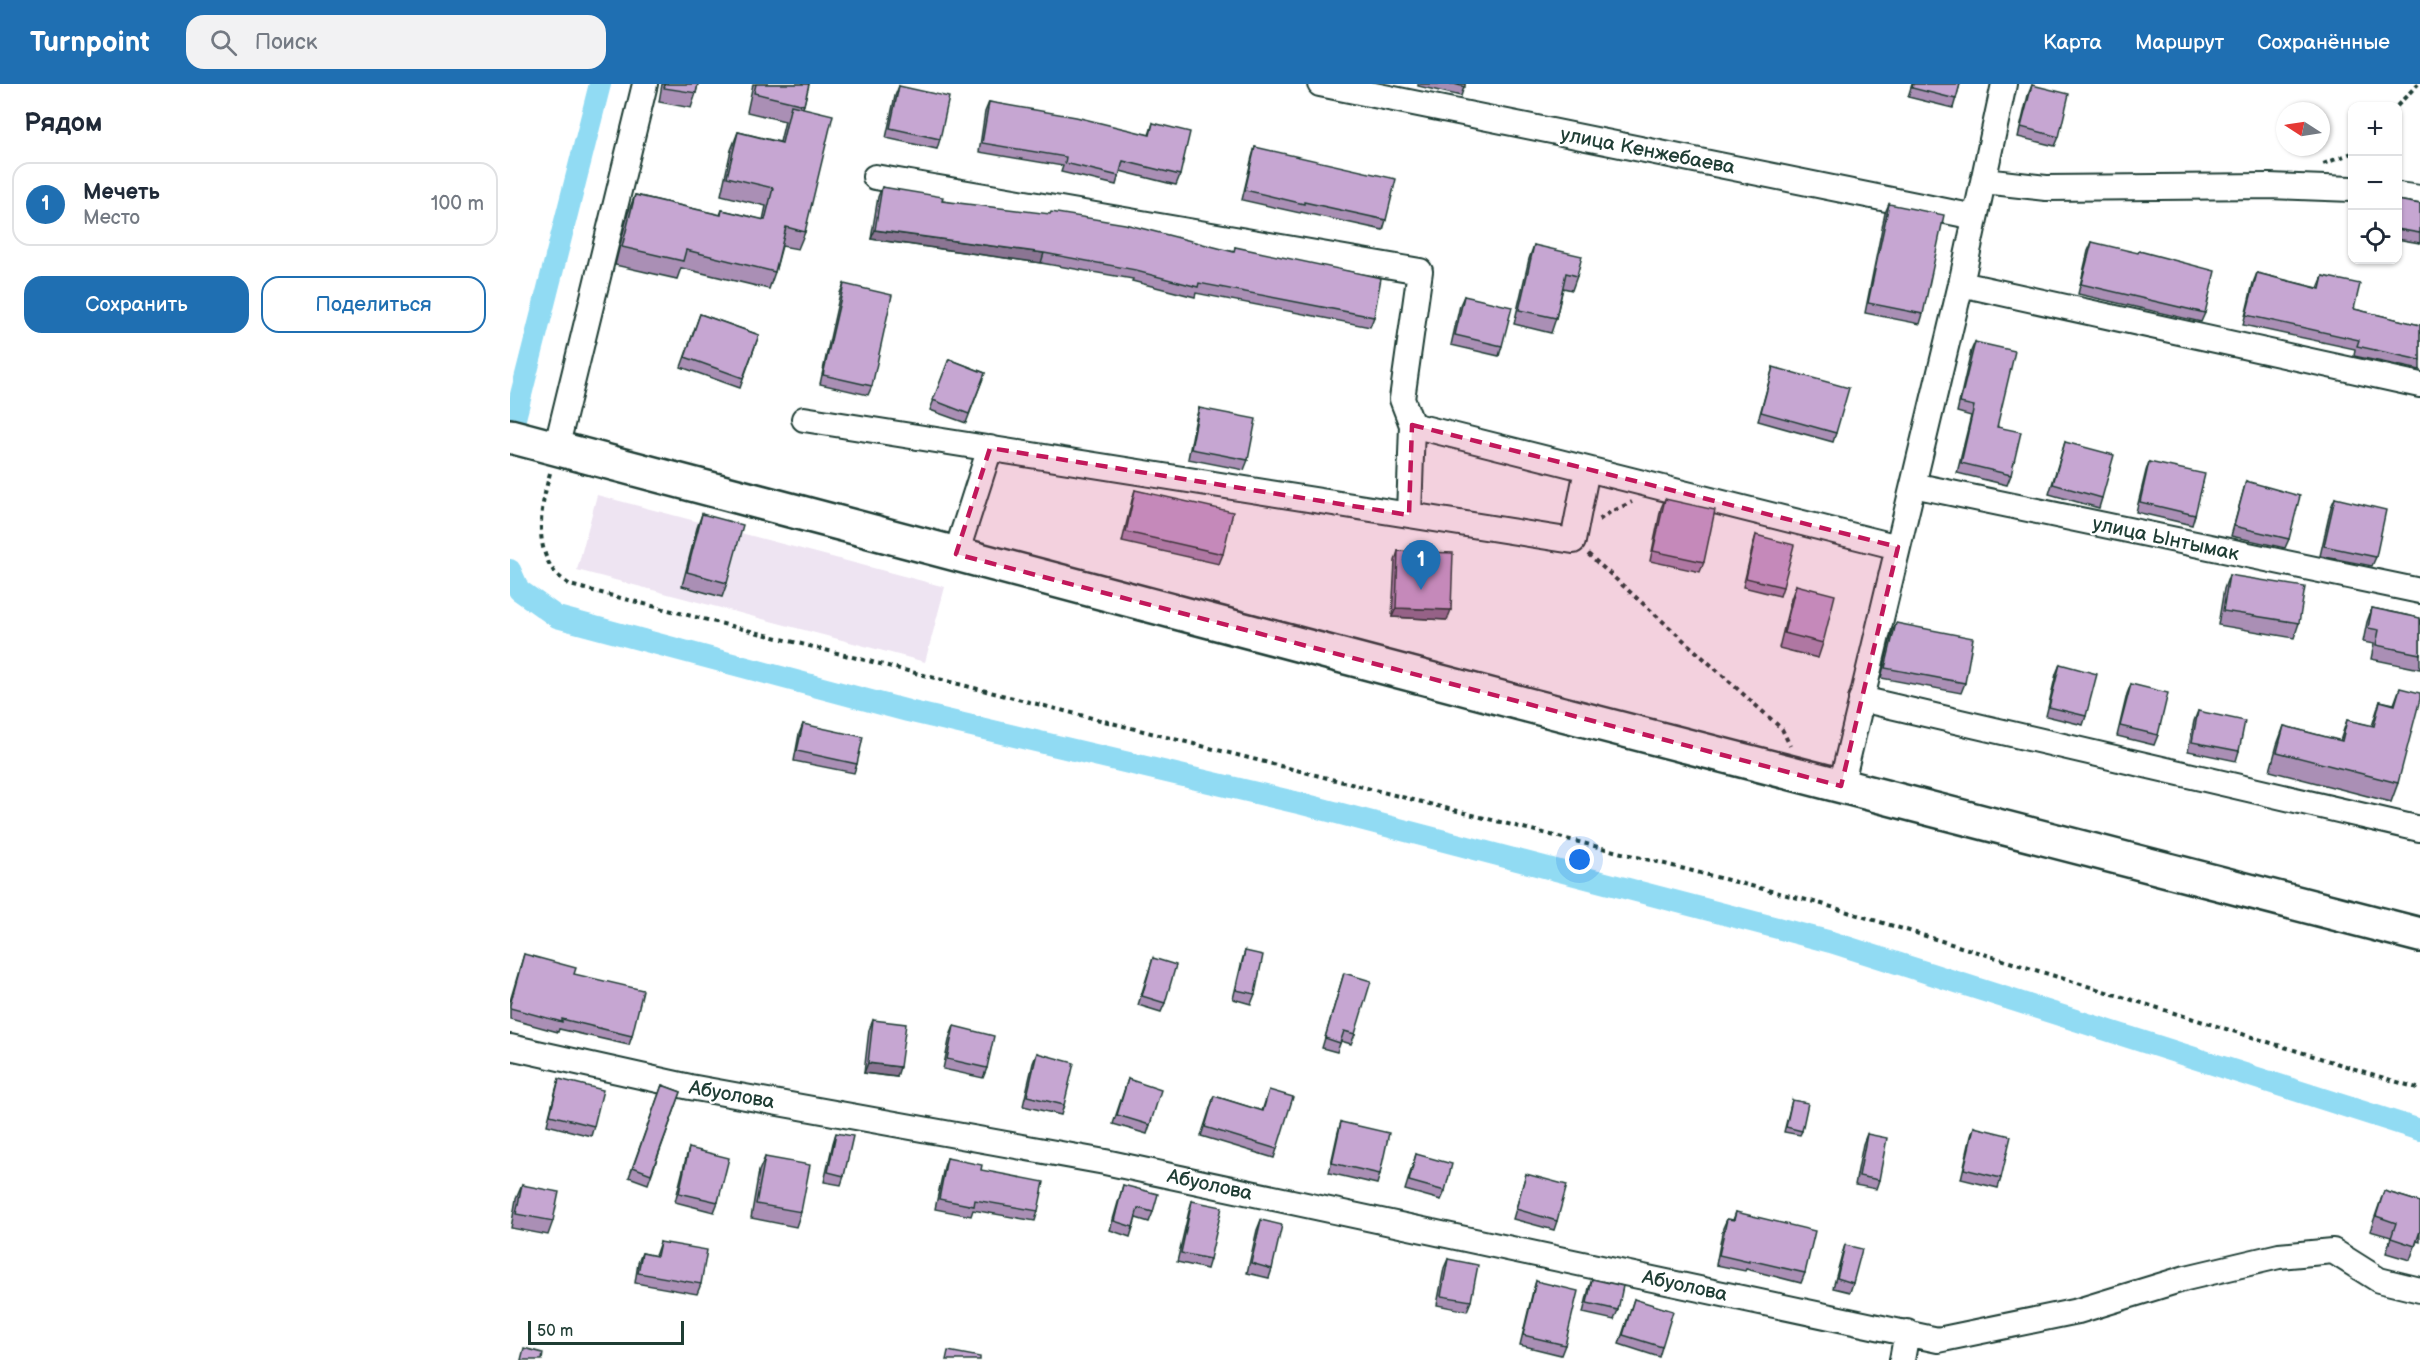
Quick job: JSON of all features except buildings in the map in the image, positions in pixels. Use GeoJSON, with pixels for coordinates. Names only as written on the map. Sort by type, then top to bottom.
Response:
{"type":"FeatureCollection","features":[{"type":"Feature","properties":{"kind":"main road"},"geometry":{"type":"LineString","coordinates":[[533,442],[1841,786],[2420,935]]}},
{"type":"Feature","properties":{"kind":"street"},"geometry":{"type":"LineString","coordinates":[[533,442],[645,84]]}},
{"type":"Feature","properties":{"kind":"street","name":"улица Кенжебаева"},"geometry":{"type":"LineString","coordinates":[[1320,84],[1975,217]]}},
{"type":"Feature","properties":{"kind":"street"},"geometry":{"type":"LineString","coordinates":[[1841,786],[1961,284],[2004,84]]}},
{"type":"Feature","properties":{"kind":"street"},"geometry":{"type":"LineString","coordinates":[[875,177],[1420,271],[1401,399],[1412,425],[1408,515]]}},
{"type":"Feature","properties":{"kind":"street"},"geometry":{"type":"LineString","coordinates":[[1984,182],[2046,188],[2269,186],[2348,189]]}},
{"type":"Feature","properties":{"kind":"street"},"geometry":{"type":"LineString","coordinates":[[2402,196],[2420,198]]}},
{"type":"Feature","properties":{"kind":"street"},"geometry":{"type":"LineString","coordinates":[[1961,284],[2420,385]]}},
{"type":"Feature","properties":{"kind":"street"},"geometry":{"type":"LineString","coordinates":[[804,419],[1573,541],[1587,469]]}},
{"type":"Feature","properties":{"kind":"street"},"geometry":{"type":"LineString","coordinates":[[1412,425],[1898,547]]}},
{"type":"Feature","properties":{"kind":"street"},"geometry":{"type":"LineString","coordinates":[[956,554],[990,448]]}},
{"type":"Feature","properties":{"kind":"street","name":"улица Ынтымак"},"geometry":{"type":"LineString","coordinates":[[1913,485],[2420,591]]}},
{"type":"Feature","properties":{"kind":"street"},"geometry":{"type":"LineString","coordinates":[[1861,699],[2420,829]]}},
{"type":"Feature","properties":{"kind":"street","name":"Абуолова"},"geometry":{"type":"LineString","coordinates":[[510,1047],[690,1087],[1105,1162],[1938,1340],[2078,1311],[2186,1278],[2279,1256],[2333,1251],[2379,1280],[2420,1290]]}},
{"type":"Feature","properties":{"kind":"street"},"geometry":{"type":"LineString","coordinates":[[1902,1360],[1907,1332]]}},
{"type":"Feature","properties":{"kind":"street"},"geometry":{"type":"LineString","coordinates":[[1907,1332],[1938,1360]]}},
{"type":"Feature","properties":{"kind":"path"},"geometry":{"type":"LineString","coordinates":[[2401,102],[2418,84]]}},
{"type":"Feature","properties":{"kind":"path"},"geometry":{"type":"LineString","coordinates":[[533,442],[544,548],[553,570],[570,585],[1822,904],[2420,1089]]}},
{"type":"Feature","properties":{"kind":"path"},"geometry":{"type":"LineString","coordinates":[[1664,488],[1609,513],[1573,541],[1782,729],[1805,776]]}},
{"type":"Feature","properties":{"kind":"highlighted area"},"geometry":{"type":"Polygon","coordinates":[[[1412,425],[1898,547],[1841,786],[956,554],[990,448],[1409,515],[1412,425]]]}},
{"type":"Feature","properties":{"kind":"shaded area"},"geometry":{"type":"Polygon","coordinates":[[[597,495],[945,587],[925,662],[577,570],[597,495]]]}},
{"type":"Feature","properties":{"kind":"waterway"},"geometry":{"type":"LineString","coordinates":[[510,438],[600,84]]}},
{"type":"Feature","properties":{"kind":"waterway"},"geometry":{"type":"LineString","coordinates":[[510,570],[519,590],[557,617],[908,711],[1303,804],[1831,942],[2420,1130]]}},
{"type":"Feature","properties":{"kind":"place","name":"Мечеть"},"geometry":{"type":"Point","coordinates":[1421,590]}}]}
